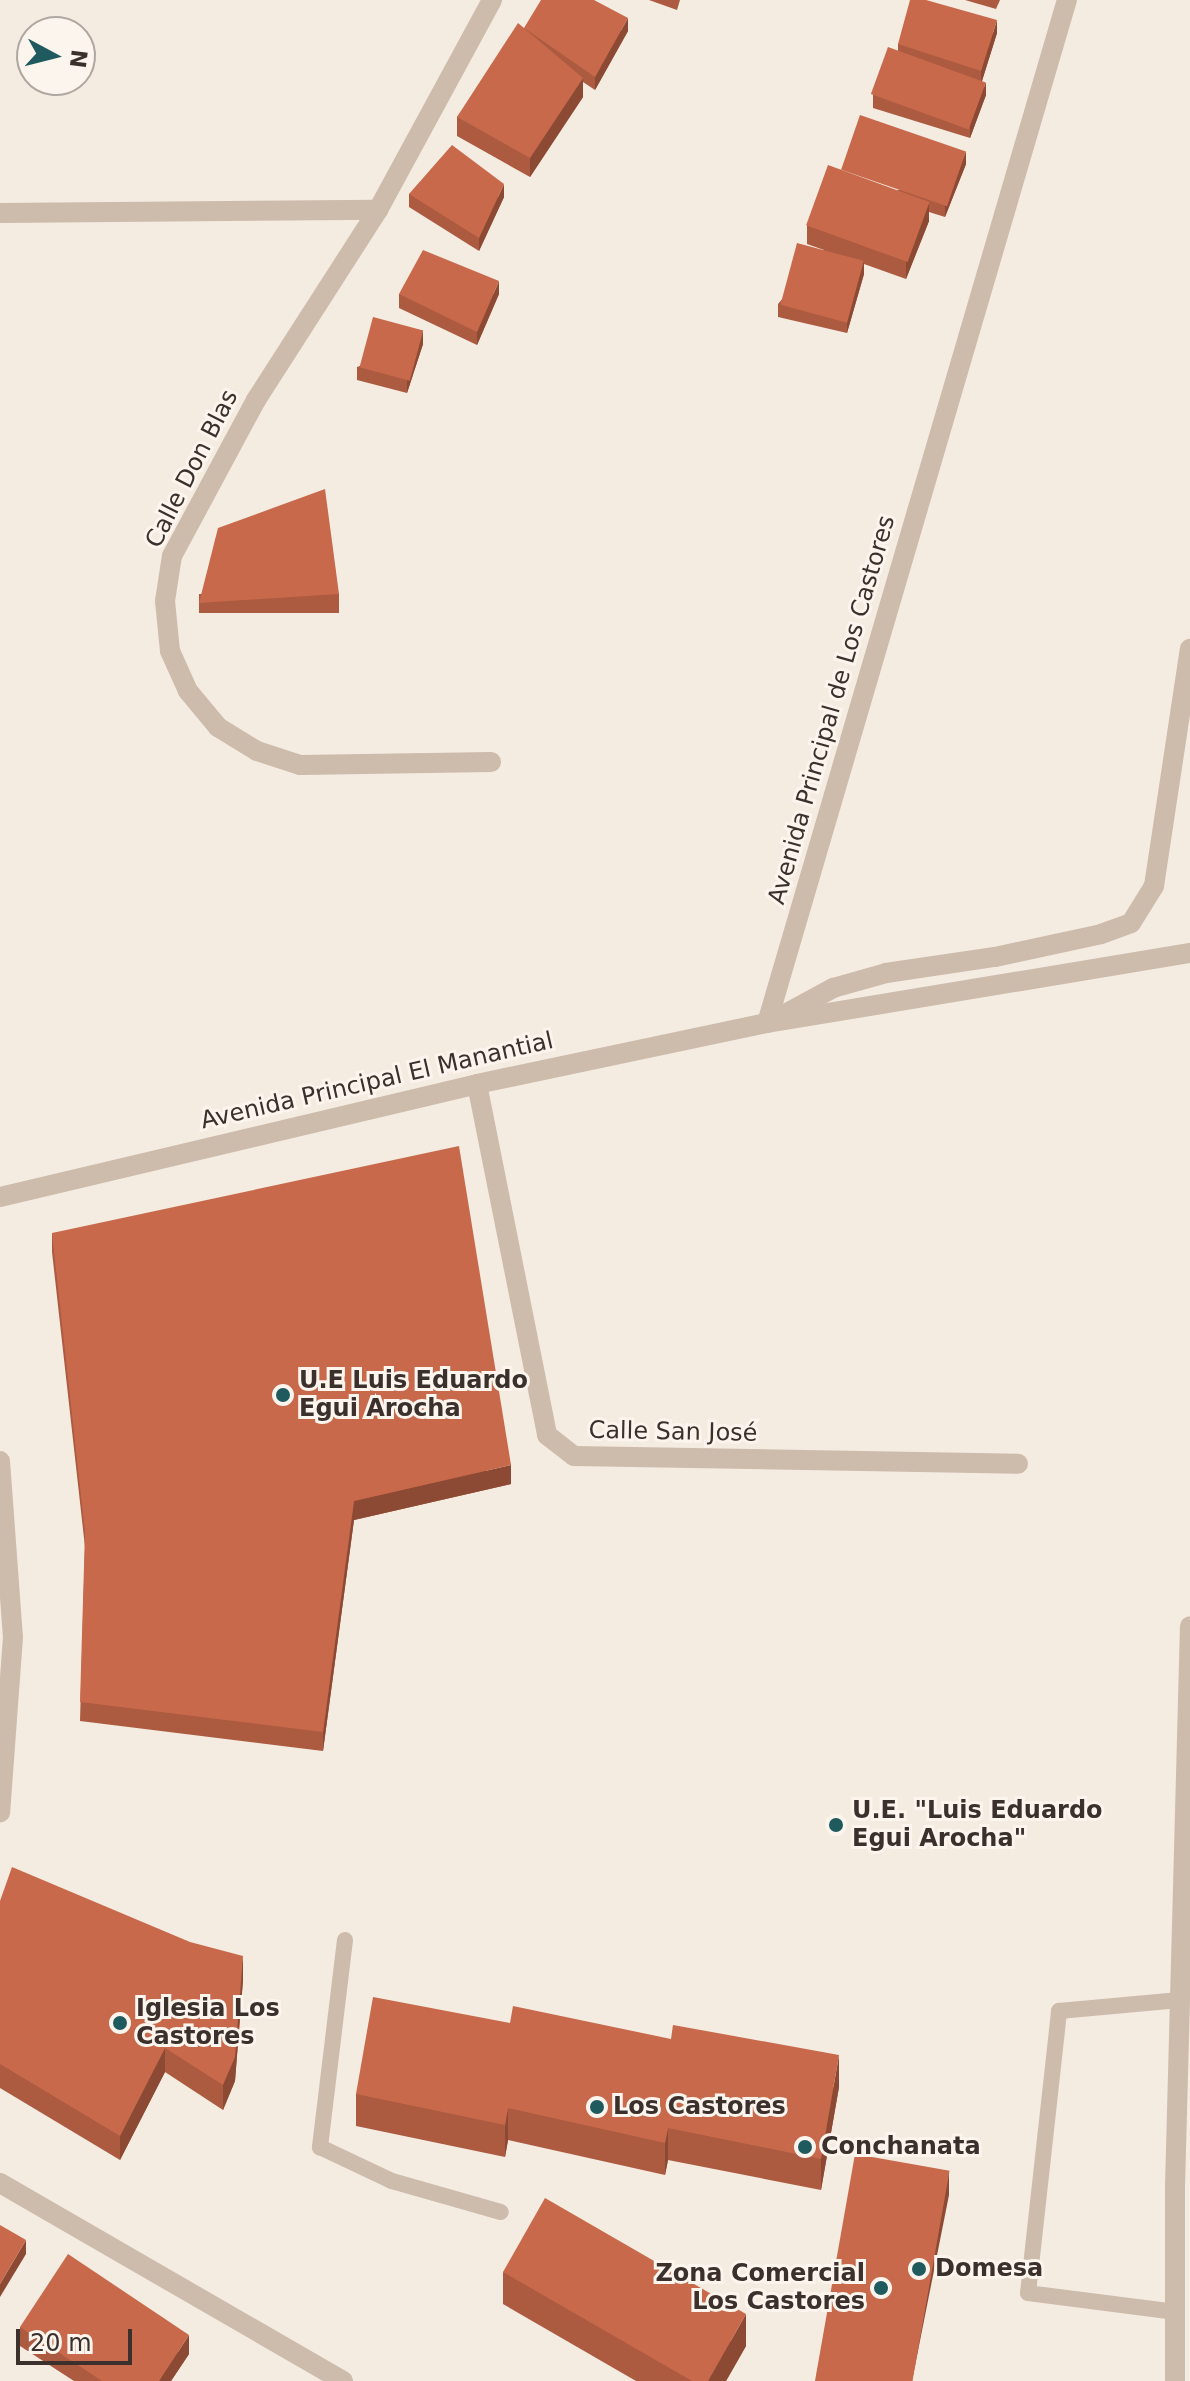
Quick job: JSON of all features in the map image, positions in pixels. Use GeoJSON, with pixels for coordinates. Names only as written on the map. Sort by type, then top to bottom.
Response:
{"type":"FeatureCollection","features":[{"type":"Feature","properties":{"kind":"street"},"geometry":{"type":"LineString","coordinates":[[0,213],[378,210],[492,0]]}},
{"type":"Feature","properties":{"kind":"street","name":"Avenida Principal de Los Castores"},"geometry":{"type":"LineString","coordinates":[[767,1023],[1067,0]]}},
{"type":"Feature","properties":{"kind":"street","name":"Calle Don Blas"},"geometry":{"type":"LineString","coordinates":[[378,210],[256,400],[172,556],[165,601],[170,651],[188,691],[218,727],[257,751],[300,765],[491,762]]}},
{"type":"Feature","properties":{"kind":"street"},"geometry":{"type":"LineString","coordinates":[[767,1023],[833,988],[886,973],[995,957],[1101,934],[1131,923],[1154,886],[1190,649]]}},
{"type":"Feature","properties":{"kind":"street"},"geometry":{"type":"LineString","coordinates":[[767,1023],[1190,953]]}},
{"type":"Feature","properties":{"kind":"street","name":"Avenida Principal El Manantial"},"geometry":{"type":"LineString","coordinates":[[0,1197],[477,1084],[767,1023]]}},
{"type":"Feature","properties":{"kind":"street","name":"Calle San José"},"geometry":{"type":"LineString","coordinates":[[477,1084],[547,1435],[574,1456],[1018,1464]]}},
{"type":"Feature","properties":{"kind":"street"},"geometry":{"type":"LineString","coordinates":[[0,1461],[13,1637],[0,1813]]}},
{"type":"Feature","properties":{"kind":"street"},"geometry":{"type":"LineString","coordinates":[[1175,2381],[1179,2000],[1190,1626]]}},
{"type":"Feature","properties":{"kind":"street"},"geometry":{"type":"LineString","coordinates":[[1189,1655],[1190,1676]]}},
{"type":"Feature","properties":{"kind":"street"},"geometry":{"type":"LineString","coordinates":[[0,2183],[343,2381]]}},
{"type":"Feature","properties":{"kind":"street"},"geometry":{"type":"LineString","coordinates":[[1175,2350],[1189,2381]]}},
{"type":"Feature","properties":{"kind":"lane"},"geometry":{"type":"LineString","coordinates":[[345,1940],[320,2147],[392,2181],[501,2212]]}},
{"type":"Feature","properties":{"kind":"lane"},"geometry":{"type":"LineString","coordinates":[[1176,2312],[1028,2293],[1059,2011],[1179,2000]]}},
{"type":"Feature","properties":{"kind":"building"},"geometry":{"type":"Polygon","coordinates":[[[541,0],[594,0],[628,18],[595,77],[524,28],[541,0]]]}},
{"type":"Feature","properties":{"kind":"building"},"geometry":{"type":"Polygon","coordinates":[[[910,0],[926,0],[997,20],[981,71],[898,44],[910,0]]]}},
{"type":"Feature","properties":{"kind":"building"},"geometry":{"type":"Polygon","coordinates":[[[518,23],[583,78],[530,158],[457,117],[518,23]]]}},
{"type":"Feature","properties":{"kind":"building"},"geometry":{"type":"Polygon","coordinates":[[[888,47],[986,83],[969,130],[871,94],[888,47]]]}},
{"type":"Feature","properties":{"kind":"building"},"geometry":{"type":"Polygon","coordinates":[[[860,115],[966,151],[947,206],[841,170],[860,115]]]}},
{"type":"Feature","properties":{"kind":"building"},"geometry":{"type":"Polygon","coordinates":[[[452,145],[504,184],[479,238],[409,194],[452,145]]]}},
{"type":"Feature","properties":{"kind":"building"},"geometry":{"type":"Polygon","coordinates":[[[828,165],[929,202],[908,262],[806,225],[828,165]]]}},
{"type":"Feature","properties":{"kind":"building"},"geometry":{"type":"Polygon","coordinates":[[[797,243],[864,261],[847,323],[780,305],[797,243]]]}},
{"type":"Feature","properties":{"kind":"building"},"geometry":{"type":"Polygon","coordinates":[[[423,250],[499,281],[477,332],[399,294],[423,250]]]}},
{"type":"Feature","properties":{"kind":"building"},"geometry":{"type":"Polygon","coordinates":[[[373,317],[423,330],[410,381],[360,367],[373,317]]]}},
{"type":"Feature","properties":{"kind":"building"},"geometry":{"type":"Polygon","coordinates":[[[325,489],[339,594],[199,603],[218,528],[325,489]]]}},
{"type":"Feature","properties":{"kind":"building","name":"U.E Luis Eduardo Egui Arocha"},"geometry":{"type":"Polygon","coordinates":[[[459,1146],[511,1465],[354,1501],[323,1732],[80,1702],[85,1532],[52,1233],[459,1146]]]}},
{"type":"Feature","properties":{"kind":"building","name":"Iglesia Los Castores"},"geometry":{"type":"Polygon","coordinates":[[[12,1867],[190,1942],[243,1956],[235,2057],[223,2085],[165,2048],[120,2136],[0,2064],[0,1901],[12,1867]]]}},
{"type":"Feature","properties":{"kind":"building","name":"Los Castores"},"geometry":{"type":"Polygon","coordinates":[[[373,1997],[510,2023],[513,2006],[671,2039],[673,2025],[839,2055],[821,2159],[668,2128],[665,2143],[508,2108],[505,2125],[356,2094],[373,1997]]]}},
{"type":"Feature","properties":{"kind":"building","name":"Zona Comercial Los Castores"},"geometry":{"type":"Polygon","coordinates":[[[855,2154],[950,2171],[912,2381],[815,2381],[855,2154]]]}},
{"type":"Feature","properties":{"kind":"building"},"geometry":{"type":"Polygon","coordinates":[[[545,2198],[746,2314],[708,2381],[692,2381],[503,2272],[545,2198]]]}},
{"type":"Feature","properties":{"kind":"building"},"geometry":{"type":"Polygon","coordinates":[[[0,2225],[26,2240],[0,2284],[0,2225]]]}},
{"type":"Feature","properties":{"kind":"building"},"geometry":{"type":"Polygon","coordinates":[[[68,2254],[189,2335],[159,2381],[102,2381],[20,2327],[68,2254]]]}},
{"type":"Feature","properties":{"kind":"place","name":"U.E Luis Eduardo Egui Arocha"},"geometry":{"type":"Point","coordinates":[283,1395]}},
{"type":"Feature","properties":{"kind":"place","name":"U.E. \"Luis Eduardo Egui Arocha\""},"geometry":{"type":"Point","coordinates":[836,1825]}},
{"type":"Feature","properties":{"kind":"place","name":"Iglesia Los Castores"},"geometry":{"type":"Point","coordinates":[120,2023]}},
{"type":"Feature","properties":{"kind":"place","name":"Los Castores"},"geometry":{"type":"Point","coordinates":[597,2107]}},
{"type":"Feature","properties":{"kind":"place","name":"Conchanata"},"geometry":{"type":"Point","coordinates":[805,2147]}},
{"type":"Feature","properties":{"kind":"place","name":"Domesa"},"geometry":{"type":"Point","coordinates":[919,2269]}},
{"type":"Feature","properties":{"kind":"place","name":"Zona Comercial Los Castores"},"geometry":{"type":"Point","coordinates":[881,2288]}}]}
